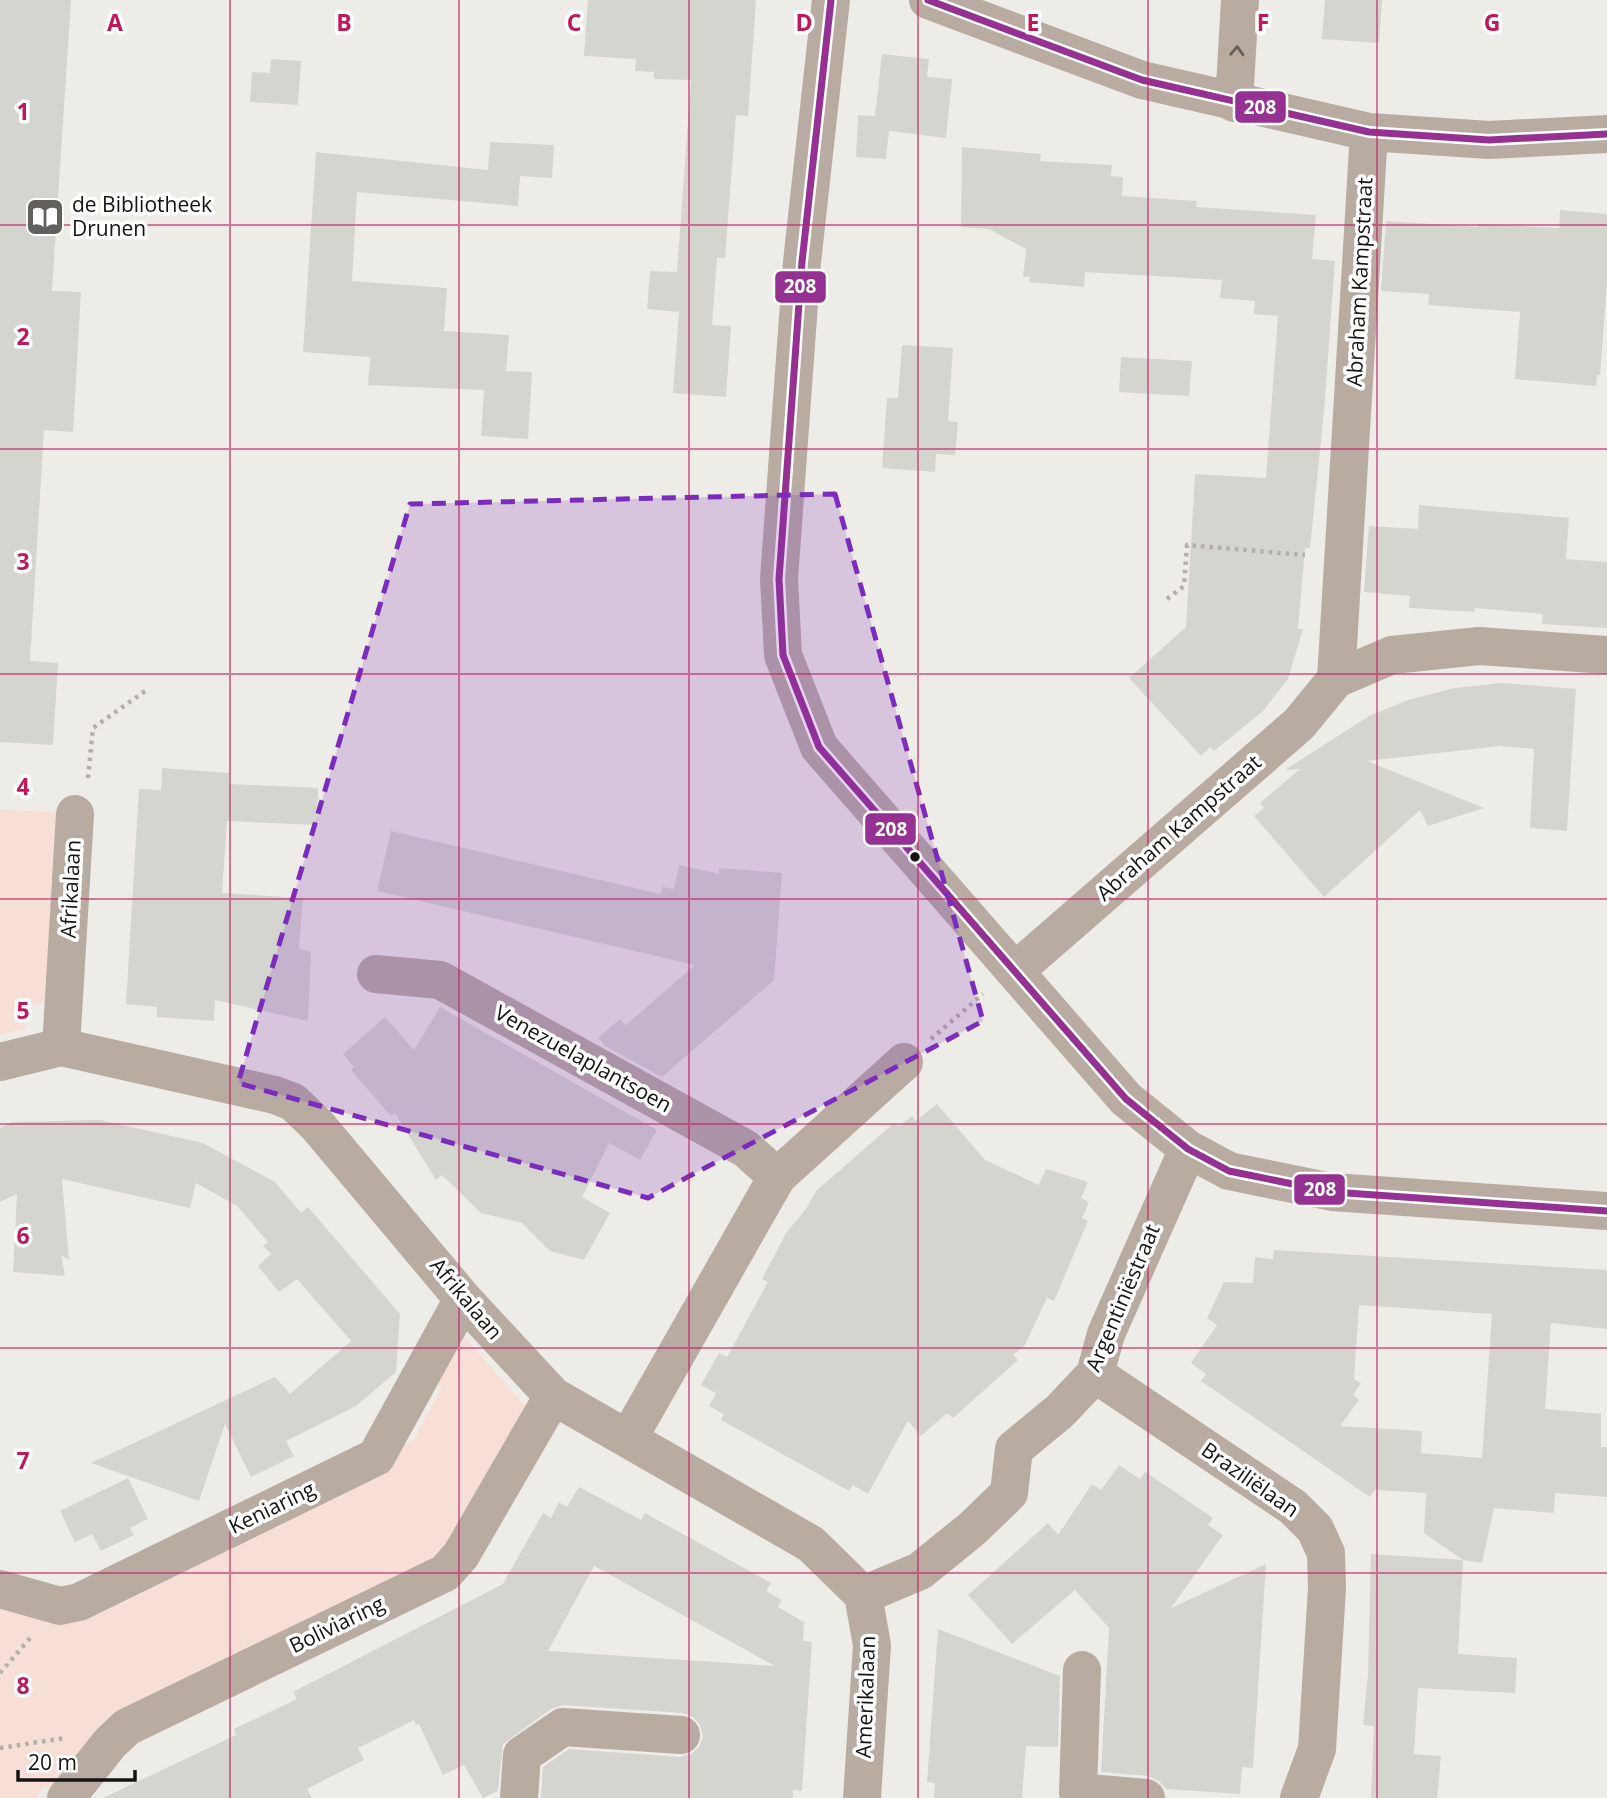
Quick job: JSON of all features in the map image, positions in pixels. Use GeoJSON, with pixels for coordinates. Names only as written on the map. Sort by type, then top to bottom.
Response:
{"type":"FeatureCollection","features":[{"type":"Feature","properties":{"kind":"street"},"geometry":{"type":"LineString","coordinates":[[831,0],[802,262],[779,579],[783,655],[819,747],[1126,1099],[1188,1149],[1229,1171],[1332,1192],[1607,1211]]}},
{"type":"Feature","properties":{"kind":"street"},"geometry":{"type":"LineString","coordinates":[[928,0],[1142,80],[1369,132],[1489,139],[1607,134]]}},
{"type":"Feature","properties":{"kind":"street"},"geometry":{"type":"LineString","coordinates":[[1234,103],[1240,0]]}},
{"type":"Feature","properties":{"kind":"street","name":"Abraham Kampstraat"},"geometry":{"type":"LineString","coordinates":[[1336,679],[1369,132]]}},
{"type":"Feature","properties":{"kind":"street","name":"Abraham Kampstraat"},"geometry":{"type":"LineString","coordinates":[[1016,971],[1299,724],[1336,679],[1392,655],[1479,646],[1607,655]]}},
{"type":"Feature","properties":{"kind":"street","name":"Afrikalaan"},"geometry":{"type":"LineString","coordinates":[[61,1047],[75,814]]}},
{"type":"Feature","properties":{"kind":"street","name":"Venezuelaplantsoen"},"geometry":{"type":"LineString","coordinates":[[376,974],[440,980],[746,1149],[777,1177]]}},
{"type":"Feature","properties":{"kind":"street","name":"Afrikalaan"},"geometry":{"type":"LineString","coordinates":[[0,1062],[61,1047],[275,1095],[293,1102],[317,1125],[463,1299],[553,1396],[811,1544],[863,1595]]}},
{"type":"Feature","properties":{"kind":"street"},"geometry":{"type":"LineString","coordinates":[[628,1438],[777,1177],[904,1062]]}},
{"type":"Feature","properties":{"kind":"street","name":"Argentiniëstraat"},"geometry":{"type":"LineString","coordinates":[[863,1595],[920,1571],[973,1528],[1009,1493],[1014,1449],[1060,1411],[1095,1374],[1106,1334],[1188,1149]]}},
{"type":"Feature","properties":{"kind":"street","name":"Keniaring"},"geometry":{"type":"LineString","coordinates":[[0,1589],[60,1606],[79,1602],[376,1457],[463,1299]]}},
{"type":"Feature","properties":{"kind":"street","name":"Braziliëlaan"},"geometry":{"type":"LineString","coordinates":[[1095,1374],[1293,1507],[1315,1529],[1325,1553],[1325,1615],[1317,1749],[1299,1798]]}},
{"type":"Feature","properties":{"kind":"street","name":"Boliviaring"},"geometry":{"type":"LineString","coordinates":[[66,1798],[110,1743],[127,1727],[445,1573],[461,1555],[553,1396]]}},
{"type":"Feature","properties":{"kind":"street","name":"Amerikalaan"},"geometry":{"type":"LineString","coordinates":[[862,1798],[872,1645],[863,1595]]}},
{"type":"Feature","properties":{"kind":"street"},"geometry":{"type":"LineString","coordinates":[[1082,1670],[1078,1792],[1146,1798]]}},
{"type":"Feature","properties":{"kind":"street"},"geometry":{"type":"LineString","coordinates":[[519,1798],[522,1755],[563,1727],[681,1735]]}},
{"type":"Feature","properties":{"kind":"path"},"geometry":{"type":"LineString","coordinates":[[1167,599],[1184,586],[1187,545],[1344,558]]}},
{"type":"Feature","properties":{"kind":"path"},"geometry":{"type":"LineString","coordinates":[[75,814],[89,778],[93,728],[145,691]]}},
{"type":"Feature","properties":{"kind":"path"},"geometry":{"type":"LineString","coordinates":[[904,1062],[980,996],[1016,971]]}},
{"type":"Feature","properties":{"kind":"path"},"geometry":{"type":"LineString","coordinates":[[0,1748],[55,1738],[97,1737],[110,1743]]}},
{"type":"Feature","properties":{"kind":"highlighted area"},"geometry":{"type":"Polygon","coordinates":[[[835,494],[983,1021],[648,1198],[238,1083],[410,504],[835,494]]]}},
{"type":"Feature","properties":{"kind":"shaded area"},"geometry":{"type":"Polygon","coordinates":[[[0,809],[59,813],[47,1001],[20,1009],[26,1028],[0,1035],[0,809]]]}},
{"type":"Feature","properties":{"kind":"shaded area"},"geometry":{"type":"Polygon","coordinates":[[[461,1333],[530,1412],[446,1560],[59,1788],[44,1788],[35,1798],[0,1798],[0,1601],[40,1615],[413,1440],[441,1389],[437,1374],[461,1333]]]}},
{"type":"Feature","properties":{"kind":"building"},"geometry":{"type":"Polygon","coordinates":[[[0,0],[71,0],[52,291],[81,292],[73,432],[44,430],[30,661],[58,663],[53,745],[0,742],[0,0]]]}},
{"type":"Feature","properties":{"kind":"building"},"geometry":{"type":"Polygon","coordinates":[[[588,0],[756,0],[748,116],[736,115],[725,258],[717,258],[712,325],[731,326],[726,397],[673,393],[679,312],[647,309],[650,271],[677,272],[691,80],[654,79],[654,72],[635,71],[636,59],[584,56],[588,0]]]}},
{"type":"Feature","properties":{"kind":"building"},"geometry":{"type":"Polygon","coordinates":[[[1325,0],[1382,0],[1379,43],[1322,39],[1325,0]]]}},
{"type":"Feature","properties":{"kind":"building"},"geometry":{"type":"Polygon","coordinates":[[[882,54],[929,59],[927,77],[952,79],[946,138],[889,131],[886,159],[856,157],[858,115],[875,116],[882,54]]]}},
{"type":"Feature","properties":{"kind":"building"},"geometry":{"type":"Polygon","coordinates":[[[271,59],[301,61],[298,105],[250,102],[252,72],[270,73],[271,59]]]}},
{"type":"Feature","properties":{"kind":"building"},"geometry":{"type":"Polygon","coordinates":[[[490,142],[554,145],[552,178],[520,176],[518,206],[357,192],[352,281],[447,288],[444,331],[509,335],[506,371],[532,372],[528,439],[481,436],[484,390],[368,385],[370,357],[303,352],[316,152],[488,170],[490,142]]]}},
{"type":"Feature","properties":{"kind":"building"},"geometry":{"type":"Polygon","coordinates":[[[962,147],[1041,154],[1040,161],[1112,165],[1111,176],[1123,177],[1122,196],[1197,201],[1196,207],[1316,215],[1312,259],[1335,261],[1310,548],[1305,548],[1298,629],[1303,629],[1288,679],[1263,711],[1214,751],[1210,747],[1201,756],[1129,678],[1186,627],[1195,474],[1266,478],[1278,316],[1254,314],[1255,301],[1220,298],[1222,280],[1085,272],[1084,287],[1029,282],[1030,277],[1023,277],[1026,249],[989,229],[961,227],[962,147]]]}},
{"type":"Feature","properties":{"kind":"building"},"geometry":{"type":"Polygon","coordinates":[[[1560,210],[1607,214],[1607,284],[1600,375],[1597,375],[1596,386],[1515,379],[1520,312],[1428,305],[1429,294],[1381,291],[1386,221],[1478,227],[1479,224],[1559,228],[1560,210]]]}},
{"type":"Feature","properties":{"kind":"building"},"geometry":{"type":"Polygon","coordinates":[[[902,345],[953,348],[948,421],[958,422],[955,455],[936,454],[935,472],[882,468],[887,398],[898,398],[902,345]]]}},
{"type":"Feature","properties":{"kind":"building"},"geometry":{"type":"Polygon","coordinates":[[[1121,357],[1192,361],[1189,396],[1119,392],[1121,357]]]}},
{"type":"Feature","properties":{"kind":"building"},"geometry":{"type":"Polygon","coordinates":[[[1419,505],[1569,518],[1566,559],[1607,562],[1607,628],[1542,624],[1543,614],[1475,608],[1475,612],[1409,608],[1410,596],[1364,592],[1369,526],[1418,529],[1419,505]]]}},
{"type":"Feature","properties":{"kind":"building"},"geometry":{"type":"Polygon","coordinates":[[[1502,683],[1576,689],[1567,831],[1530,828],[1534,749],[1500,746],[1367,761],[1484,808],[1428,826],[1420,810],[1324,897],[1254,816],[1264,808],[1260,803],[1300,769],[1285,770],[1369,716],[1408,700],[1455,688],[1502,683]]]}},
{"type":"Feature","properties":{"kind":"building"},"geometry":{"type":"Polygon","coordinates":[[[162,768],[230,773],[229,784],[318,788],[317,825],[227,821],[222,893],[303,898],[299,949],[311,952],[308,1021],[215,1000],[214,1021],[157,1017],[157,1007],[126,1004],[139,789],[161,790],[162,768]]]}},
{"type":"Feature","properties":{"kind":"building"},"geometry":{"type":"Polygon","coordinates":[[[391,831],[660,894],[663,887],[674,889],[679,865],[719,874],[719,868],[782,873],[774,980],[662,1077],[605,1046],[598,1038],[620,1019],[626,1025],[695,965],[377,891],[391,831]]]}},
{"type":"Feature","properties":{"kind":"building"},"geometry":{"type":"Polygon","coordinates":[[[440,1007],[657,1130],[640,1160],[609,1143],[582,1197],[610,1213],[584,1260],[550,1251],[522,1223],[481,1213],[442,1175],[436,1180],[395,1113],[391,1116],[351,1070],[354,1067],[343,1054],[385,1017],[414,1050],[440,1007]]]}},
{"type":"Feature","properties":{"kind":"building"},"geometry":{"type":"Polygon","coordinates":[[[937,1104],[985,1160],[1039,1185],[1046,1169],[1088,1182],[1081,1198],[1089,1202],[1082,1218],[1088,1221],[1054,1301],[1047,1298],[1025,1345],[1013,1355],[1018,1360],[953,1418],[947,1413],[921,1436],[908,1421],[868,1494],[853,1485],[849,1491],[721,1420],[724,1414],[709,1406],[716,1393],[701,1385],[719,1353],[727,1357],[768,1282],[762,1279],[786,1233],[806,1209],[816,1191],[894,1123],[899,1127],[912,1116],[916,1121],[937,1104]]]}},
{"type":"Feature","properties":{"kind":"building"},"geometry":{"type":"Polygon","coordinates":[[[100,1120],[203,1143],[275,1182],[301,1213],[308,1207],[400,1314],[396,1372],[356,1406],[286,1441],[294,1456],[251,1477],[225,1424],[199,1501],[91,1463],[275,1377],[290,1394],[351,1341],[297,1279],[279,1292],[258,1266],[271,1254],[263,1246],[268,1242],[237,1206],[196,1183],[190,1208],[62,1179],[69,1260],[61,1255],[65,1276],[13,1272],[17,1194],[0,1202],[0,1128],[12,1122],[100,1120]]]}},
{"type":"Feature","properties":{"kind":"building"},"geometry":{"type":"Polygon","coordinates":[[[1274,1250],[1607,1270],[1607,1329],[1551,1323],[1545,1409],[1601,1414],[1601,1447],[1607,1447],[1607,1497],[1555,1493],[1554,1513],[1494,1508],[1482,1563],[1463,1560],[1424,1533],[1426,1493],[1375,1490],[1370,1497],[1201,1381],[1206,1374],[1191,1363],[1217,1325],[1207,1318],[1224,1282],[1253,1283],[1255,1257],[1273,1259],[1274,1250]],[[1359,1305],[1354,1379],[1361,1383],[1353,1395],[1359,1400],[1340,1426],[1422,1431],[1421,1453],[1482,1458],[1492,1314],[1359,1305]]]}},
{"type":"Feature","properties":{"kind":"building"},"geometry":{"type":"Polygon","coordinates":[[[1119,1465],[1140,1479],[1145,1472],[1172,1490],[1213,1518],[1208,1525],[1223,1535],[1171,1608],[1266,1564],[1253,1768],[1242,1767],[1240,1794],[1166,1789],[1159,1781],[1149,1776],[1101,1772],[1109,1628],[1075,1590],[1012,1644],[968,1595],[1048,1523],[1058,1535],[1092,1484],[1101,1490],[1119,1465]]]}},
{"type":"Feature","properties":{"kind":"building"},"geometry":{"type":"Polygon","coordinates":[[[128,1478],[148,1519],[130,1528],[134,1535],[101,1551],[92,1534],[75,1542],[60,1511],[128,1478]]]}},
{"type":"Feature","properties":{"kind":"building"},"geometry":{"type":"Polygon","coordinates":[[[579,1487],[641,1520],[645,1513],[771,1583],[766,1591],[782,1600],[778,1607],[804,1622],[803,1641],[812,1642],[802,1791],[793,1790],[793,1798],[541,1798],[543,1767],[569,1749],[680,1757],[691,1754],[699,1747],[703,1737],[700,1725],[693,1717],[683,1713],[564,1705],[551,1709],[503,1744],[498,1791],[483,1798],[464,1765],[443,1775],[419,1724],[416,1725],[414,1720],[358,1748],[364,1760],[307,1789],[312,1798],[103,1798],[236,1735],[234,1729],[297,1699],[293,1692],[503,1584],[543,1513],[551,1518],[559,1502],[567,1507],[579,1487]],[[594,1566],[548,1651],[775,1666],[594,1566]]]}},
{"type":"Feature","properties":{"kind":"building"},"geometry":{"type":"Polygon","coordinates":[[[1371,1554],[1463,1560],[1458,1654],[1517,1658],[1515,1693],[1418,1688],[1414,1754],[1441,1756],[1437,1798],[1371,1798],[1374,1726],[1363,1725],[1368,1673],[1371,1554]]]}},
{"type":"Feature","properties":{"kind":"building"},"geometry":{"type":"Polygon","coordinates":[[[938,1629],[1060,1676],[1058,1747],[1026,1746],[1022,1798],[934,1798],[935,1783],[927,1782],[938,1629]]]}},
{"type":"Feature","properties":{"kind":"transit line","name":"208"},"geometry":{"type":"LineString","coordinates":[[831,0],[802,262],[779,579],[783,655],[819,747],[1126,1099],[1188,1149],[1229,1171],[1332,1192],[1607,1211]]}},
{"type":"Feature","properties":{"kind":"transit line","name":"208"},"geometry":{"type":"LineString","coordinates":[[928,0],[1142,80],[1369,132],[1489,140],[1607,134]]}},
{"type":"Feature","properties":{"kind":"place","name":"de Bibliotheek Drunen"},"geometry":{"type":"Point","coordinates":[45,217]}}]}
